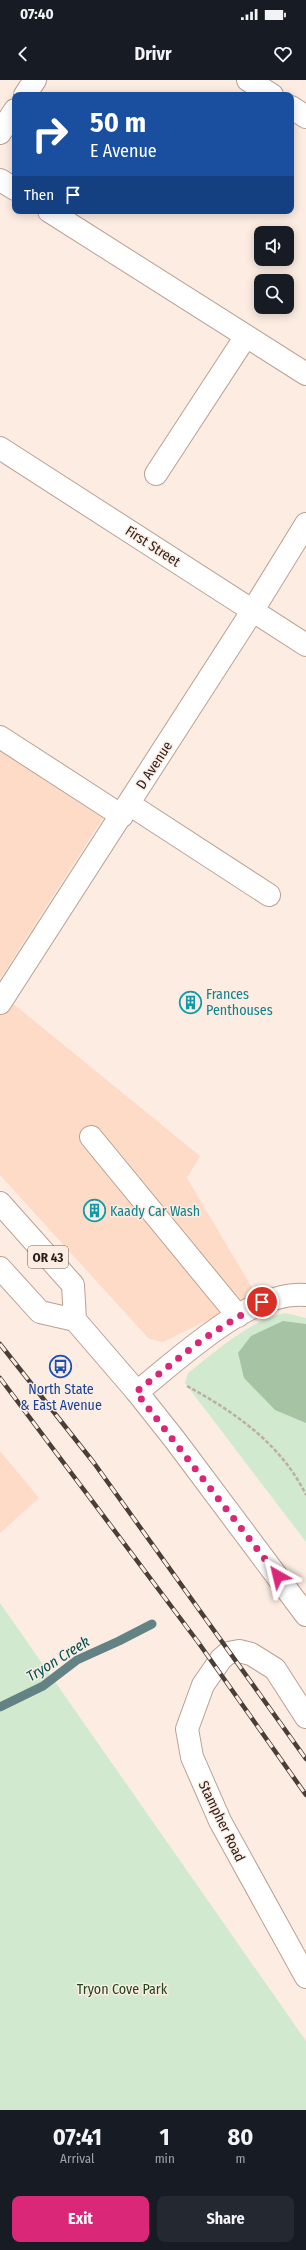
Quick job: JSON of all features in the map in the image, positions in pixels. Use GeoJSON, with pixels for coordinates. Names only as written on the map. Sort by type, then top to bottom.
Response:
{"type":"FeatureCollection","features":[{"type":"Feature","properties":{"kind":"street"},"geometry":{"type":"LineString","coordinates":[[27,92],[35,80]]}},
{"type":"Feature","properties":{"kind":"street"},"geometry":{"type":"LineString","coordinates":[[248,80],[267,92]]}},
{"type":"Feature","properties":{"kind":"street"},"geometry":{"type":"LineString","coordinates":[[294,110],[306,117]]}},
{"type":"Feature","properties":{"kind":"street"},"geometry":{"type":"LineString","coordinates":[[0,133],[12,115]]}},
{"type":"Feature","properties":{"kind":"street"},"geometry":{"type":"LineString","coordinates":[[0,180],[12,187]]}},
{"type":"Feature","properties":{"kind":"street"},"geometry":{"type":"LineString","coordinates":[[55,214],[306,374]]}},
{"type":"Feature","properties":{"kind":"street"},"geometry":{"type":"LineString","coordinates":[[156,474],[246,336]]}},
{"type":"Feature","properties":{"kind":"street","name":"First Street"},"geometry":{"type":"LineString","coordinates":[[0,448],[306,645]]}},
{"type":"Feature","properties":{"kind":"street","name":"D Avenue"},"geometry":{"type":"LineString","coordinates":[[0,1003],[253,610],[306,524]]}},
{"type":"Feature","properties":{"kind":"street"},"geometry":{"type":"LineString","coordinates":[[0,737],[269,895]]}},
{"type":"Feature","properties":{"kind":"street"},"geometry":{"type":"LineString","coordinates":[[91,1137],[238,1316]]}},
{"type":"Feature","properties":{"kind":"street","name":"OR 43"},"geometry":{"type":"LineString","coordinates":[[0,1202],[73,1285],[74,1320]]}},
{"type":"Feature","properties":{"kind":"street"},"geometry":{"type":"LineString","coordinates":[[0,1268],[40,1312],[74,1320],[136,1392],[306,1615]]}},
{"type":"Feature","properties":{"kind":"street"},"geometry":{"type":"LineString","coordinates":[[136,1392],[203,1339],[262,1302],[278,1297],[297,1294],[306,1295]]}},
{"type":"Feature","properties":{"kind":"street"},"geometry":{"type":"LineString","coordinates":[[286,1587],[306,1597]]}},
{"type":"Feature","properties":{"kind":"street","name":"Stampher Road"},"geometry":{"type":"LineString","coordinates":[[306,1717],[275,1669],[251,1654],[239,1651],[228,1653],[221,1659],[203,1685],[187,1729],[192,1757],[220,1821],[306,1977]]}},
{"type":"Feature","properties":{"kind":"path"},"geometry":{"type":"LineString","coordinates":[[167,1368],[186,1385],[220,1404],[249,1425],[276,1451],[299,1482],[306,1495]]}},
{"type":"Feature","properties":{"kind":"shaded area"},"geometry":{"type":"Polygon","coordinates":[[[0,751],[103,818],[0,979],[0,751]]]}},
{"type":"Feature","properties":{"kind":"shaded area"},"geometry":{"type":"Polygon","coordinates":[[[0,993],[200,1156],[187,1178],[257,1296],[163,1342],[149,1339],[0,1175],[0,993]]]}},
{"type":"Feature","properties":{"kind":"shaded area"},"geometry":{"type":"Polygon","coordinates":[[[0,1451],[39,1498],[0,1533],[0,1451]]]}},
{"type":"Feature","properties":{"kind":"green space"},"geometry":{"type":"Polygon","coordinates":[[[285,1313],[306,1318],[306,1542],[185,1383],[188,1373],[222,1346],[258,1323],[285,1313]]]}},
{"type":"Feature","properties":{"kind":"green space"},"geometry":{"type":"Polygon","coordinates":[[[283,1321],[306,1324],[306,1423],[275,1410],[244,1378],[238,1353],[251,1336],[283,1321]]]}},
{"type":"Feature","properties":{"kind":"green space","name":"Tryon Cove Park"},"geometry":{"type":"Polygon","coordinates":[[[0,1603],[306,2041],[306,2110],[0,2110],[0,1603]]]}},
{"type":"Feature","properties":{"kind":"waterway","name":"Tryon Creek"},"geometry":{"type":"LineString","coordinates":[[0,1707],[43,1686],[77,1660],[152,1624]]}},
{"type":"Feature","properties":{"kind":"railway"},"geometry":{"type":"LineString","coordinates":[[0,1344],[94,1463],[306,1759]]}},
{"type":"Feature","properties":{"kind":"railway"},"geometry":{"type":"LineString","coordinates":[[0,1378],[198,1642],[306,1795]]}},
{"type":"Feature","properties":{"kind":"place","name":"Frances Penthouses"},"geometry":{"type":"Point","coordinates":[190,1002]}},
{"type":"Feature","properties":{"kind":"place","name":"Kaady Car Wash"},"geometry":{"type":"Point","coordinates":[94,1211]}},
{"type":"Feature","properties":{"kind":"place","name":"North State & East Avenue"},"geometry":{"type":"Point","coordinates":[61,1367]}},
{"type":"Feature","properties":{"kind":"route"},"geometry":{"type":"LineString","coordinates":[[262,1302],[203,1339],[136,1392],[175,1440],[278,1576]]}}]}
